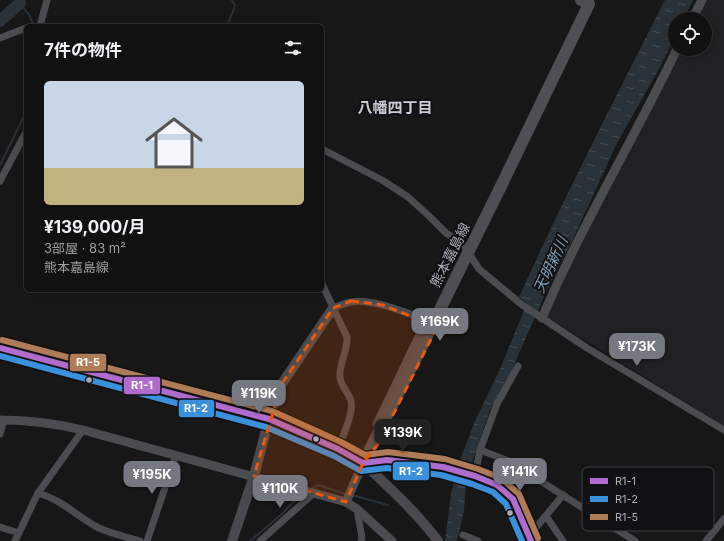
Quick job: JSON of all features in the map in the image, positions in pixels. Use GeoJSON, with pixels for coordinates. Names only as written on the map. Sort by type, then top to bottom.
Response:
{"type":"FeatureCollection","features":[{"type":"Feature","properties":{"kind":"main road","name":"熊本嘉島線"},"geometry":{"type":"LineString","coordinates":[[363,463],[503,182],[587,1]]}},
{"type":"Feature","properties":{"kind":"main road"},"geometry":{"type":"LineString","coordinates":[[232,541],[254,476],[269,419],[281,385],[333,308]]}},
{"type":"Feature","properties":{"kind":"main road"},"geometry":{"type":"LineString","coordinates":[[0,348],[269,419],[338,449],[363,463],[396,493],[438,540]]}},
{"type":"Feature","properties":{"kind":"street"},"geometry":{"type":"LineString","coordinates":[[39,24],[48,0]]}},
{"type":"Feature","properties":{"kind":"street"},"geometry":{"type":"LineString","coordinates":[[696,12],[702,0]]}},
{"type":"Feature","properties":{"kind":"street"},"geometry":{"type":"LineString","coordinates":[[0,38],[24,29]]}},
{"type":"Feature","properties":{"kind":"street"},"geometry":{"type":"LineString","coordinates":[[541,318],[588,220],[645,114],[674,56]]}},
{"type":"Feature","properties":{"kind":"street"},"geometry":{"type":"LineString","coordinates":[[0,181],[24,136]]}},
{"type":"Feature","properties":{"kind":"street"},"geometry":{"type":"LineString","coordinates":[[324,150],[382,180],[408,197],[446,233],[463,244],[479,269],[521,304],[541,318],[724,430]]}},
{"type":"Feature","properties":{"kind":"street"},"geometry":{"type":"LineString","coordinates":[[324,288],[348,337],[348,345],[340,369],[340,378],[342,386],[351,399],[352,406],[351,413],[338,449]]}},
{"type":"Feature","properties":{"kind":"street"},"geometry":{"type":"LineString","coordinates":[[333,308],[351,301],[383,305],[426,320],[437,327],[379,443],[363,463]]}},
{"type":"Feature","properties":{"kind":"street"},"geometry":{"type":"LineString","coordinates":[[346,502],[363,463],[366,445],[426,320]]}},
{"type":"Feature","properties":{"kind":"street"},"geometry":{"type":"LineString","coordinates":[[475,476],[480,450],[497,404],[518,366]]}},
{"type":"Feature","properties":{"kind":"street"},"geometry":{"type":"LineString","coordinates":[[0,434],[2,420],[28,420],[55,423],[254,476],[346,502],[357,509],[392,541]]}},
{"type":"Feature","properties":{"kind":"street"},"geometry":{"type":"LineString","coordinates":[[15,541],[38,493],[83,430]]}},
{"type":"Feature","properties":{"kind":"street"},"geometry":{"type":"LineString","coordinates":[[480,450],[509,462],[582,507]]}},
{"type":"Feature","properties":{"kind":"street"},"geometry":{"type":"LineString","coordinates":[[147,541],[176,455]]}},
{"type":"Feature","properties":{"kind":"street"},"geometry":{"type":"LineString","coordinates":[[363,463],[387,460],[443,467],[475,476],[496,485],[513,499],[530,539]]}},
{"type":"Feature","properties":{"kind":"street"},"geometry":{"type":"LineString","coordinates":[[38,493],[64,504],[100,528],[140,541]]}},
{"type":"Feature","properties":{"kind":"street"},"geometry":{"type":"LineString","coordinates":[[260,541],[314,493]]}},
{"type":"Feature","properties":{"kind":"street"},"geometry":{"type":"LineString","coordinates":[[530,539],[563,495]]}},
{"type":"Feature","properties":{"kind":"street"},"geometry":{"type":"LineString","coordinates":[[357,509],[362,538],[361,541]]}},
{"type":"Feature","properties":{"kind":"street"},"geometry":{"type":"LineString","coordinates":[[546,516],[563,541]]}},
{"type":"Feature","properties":{"kind":"street"},"geometry":{"type":"LineString","coordinates":[[706,541],[724,519]]}},
{"type":"Feature","properties":{"kind":"street"},"geometry":{"type":"LineString","coordinates":[[0,527],[19,532]]}},
{"type":"Feature","properties":{"kind":"street"},"geometry":{"type":"LineString","coordinates":[[619,531],[634,541]]}},
{"type":"Feature","properties":{"kind":"street"},"geometry":{"type":"LineString","coordinates":[[463,535],[478,541]]}},
{"type":"Feature","properties":{"kind":"highlighted area"},"geometry":{"type":"Polygon","coordinates":[[[351,301],[383,305],[437,327],[379,443],[363,463],[346,502],[254,476],[281,385],[333,308],[351,301]]]}},
{"type":"Feature","properties":{"kind":"shaded area"},"geometry":{"type":"Polygon","coordinates":[[[705,0],[724,0],[724,426],[544,315],[675,56],[712,56],[712,12],[699,12],[705,0]]]}},
{"type":"Feature","properties":{"kind":"water","name":"天明新川"},"geometry":{"type":"Polygon","coordinates":[[[665,0],[693,0],[687,12],[668,12],[668,51],[617,143],[573,239],[547,290],[509,376],[490,410],[466,480],[464,511],[457,541],[445,541],[451,494],[460,460],[475,421],[500,369],[527,303],[519,297],[572,184],[665,0]]]}},
{"type":"Feature","properties":{"kind":"waterway"},"geometry":{"type":"LineString","coordinates":[[23,0],[20,3],[29,15],[33,24]]}},
{"type":"Feature","properties":{"kind":"waterway"},"geometry":{"type":"LineString","coordinates":[[228,24],[235,6],[232,0]]}},
{"type":"Feature","properties":{"kind":"waterway"},"geometry":{"type":"LineString","coordinates":[[0,21],[20,3]]}},
{"type":"Feature","properties":{"kind":"waterway"},"geometry":{"type":"LineString","coordinates":[[0,165],[24,116]]}},
{"type":"Feature","properties":{"kind":"waterway"},"geometry":{"type":"LineString","coordinates":[[311,489],[318,485],[346,494]]}},
{"type":"Feature","properties":{"kind":"waterway"},"geometry":{"type":"LineString","coordinates":[[250,541],[283,513],[295,500],[304,494]]}},
{"type":"Feature","properties":{"kind":"waterway"},"geometry":{"type":"LineString","coordinates":[[352,495],[388,505]]}},
{"type":"Feature","properties":{"kind":"transit line","name":"R1-5"},"geometry":{"type":"LineString","coordinates":[[2,340],[272,411],[341,442],[365,455],[388,452],[445,459],[478,469],[501,478],[519,494],[538,538]]}},
{"type":"Feature","properties":{"kind":"transit line","name":"R1-1"},"geometry":{"type":"LineString","coordinates":[[0,348],[269,419],[338,449],[363,463],[387,460],[443,467],[475,476],[497,485],[513,499],[531,541]]}},
{"type":"Feature","properties":{"kind":"transit line","name":"R1-2"},"geometry":{"type":"LineString","coordinates":[[0,356],[266,427],[334,456],[361,471],[387,468],[441,475],[472,484],[493,492],[506,504],[522,541]]}},
{"type":"Feature","properties":{"kind":"district","name":"八幡四丁目"},"geometry":{"type":"Point","coordinates":[395,108]}}]}
